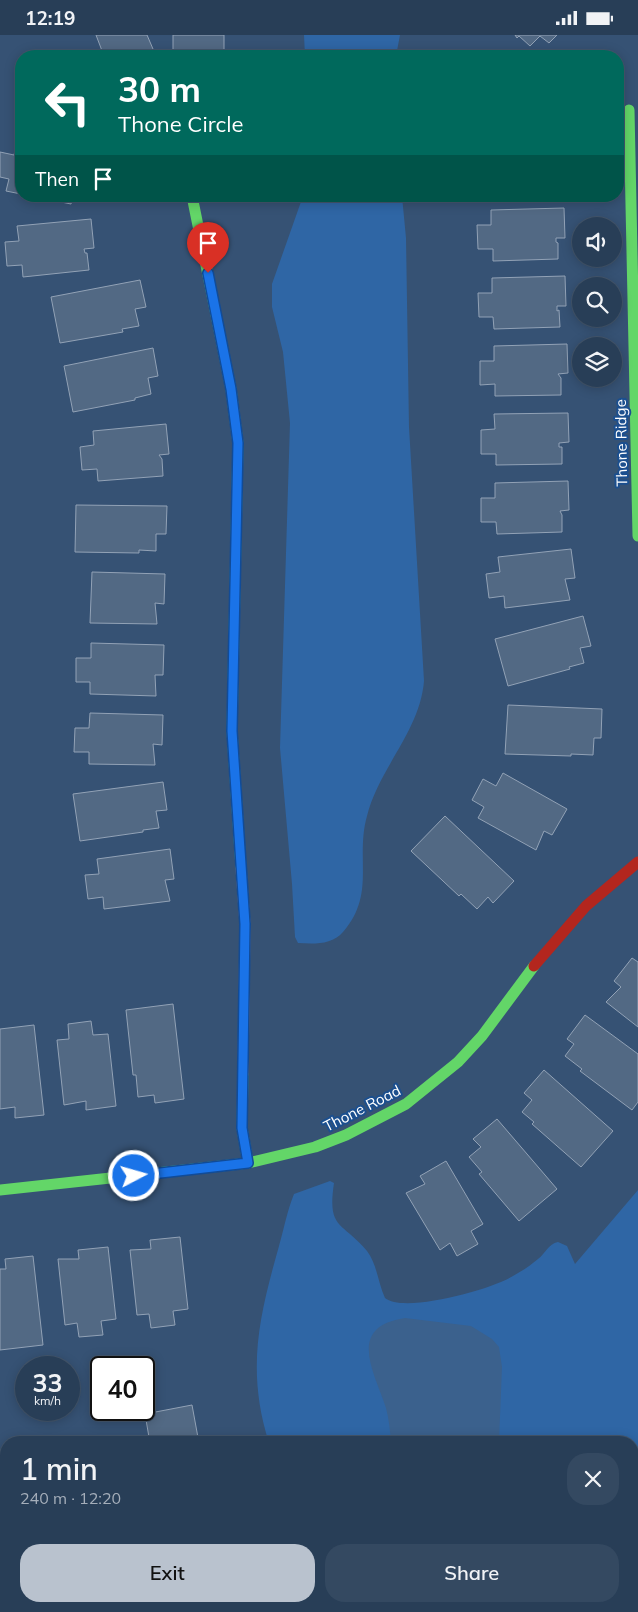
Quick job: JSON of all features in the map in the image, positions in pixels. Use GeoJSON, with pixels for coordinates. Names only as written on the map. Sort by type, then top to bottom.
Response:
{"type":"FeatureCollection","features":[{"type":"Feature","properties":{"kind":"street","name":"Thone Ridge"},"geometry":{"type":"LineString","coordinates":[[629,110],[638,536]]}},
{"type":"Feature","properties":{"kind":"street"},"geometry":{"type":"LineString","coordinates":[[193,202],[231,389],[238,443],[232,731],[234,779],[245,901],[242,1128],[248,1163]]}},
{"type":"Feature","properties":{"kind":"street","name":"Thone Road"},"geometry":{"type":"LineString","coordinates":[[0,1190],[248,1163],[283,1157],[324,1145],[387,1116],[416,1097],[460,1060],[481,1037],[541,957],[577,914],[638,862]]}},
{"type":"Feature","properties":{"kind":"shaded area"},"geometry":{"type":"Polygon","coordinates":[[[304,35],[400,35],[397,50],[305,50],[304,35]]]}},
{"type":"Feature","properties":{"kind":"shaded area"},"geometry":{"type":"Polygon","coordinates":[[[301,202],[403,202],[406,238],[409,427],[424,681],[421,699],[415,716],[380,782],[367,816],[364,832],[362,890],[353,918],[339,936],[322,943],[310,944],[298,943],[295,937],[280,748],[290,423],[283,352],[272,307],[272,284],[301,202]]]}},
{"type":"Feature","properties":{"kind":"shaded area"},"geometry":{"type":"Polygon","coordinates":[[[330,1181],[334,1183],[332,1198],[335,1217],[338,1223],[367,1251],[385,1298],[395,1302],[410,1303],[449,1298],[503,1281],[529,1266],[541,1257],[549,1247],[558,1242],[567,1246],[575,1264],[638,1190],[638,1436],[267,1436],[258,1391],[258,1344],[266,1296],[287,1213],[294,1194],[330,1181]]]}},
{"type":"Feature","properties":{"kind":"shaded area"},"geometry":{"type":"Polygon","coordinates":[[[405,1318],[471,1326],[492,1339],[499,1347],[502,1367],[499,1436],[390,1436],[386,1408],[371,1366],[369,1352],[370,1341],[375,1331],[387,1323],[405,1318]]]}},
{"type":"Feature","properties":{"kind":"building"},"geometry":{"type":"Polygon","coordinates":[[[96,35],[147,35],[153,50],[102,50],[96,35]]]}},
{"type":"Feature","properties":{"kind":"building"},"geometry":{"type":"Polygon","coordinates":[[[173,35],[224,35],[224,50],[173,50],[173,35]]]}},
{"type":"Feature","properties":{"kind":"building"},"geometry":{"type":"Polygon","coordinates":[[[515,35],[557,35],[549,43],[540,36],[530,46],[519,36],[517,38],[515,35]]]}},
{"type":"Feature","properties":{"kind":"building"},"geometry":{"type":"Polygon","coordinates":[[[15,150],[15,193],[6,191],[9,179],[0,177],[0,152],[14,155],[15,150]]]}},
{"type":"Feature","properties":{"kind":"building"},"geometry":{"type":"Polygon","coordinates":[[[564,208],[565,238],[556,238],[558,243],[558,259],[493,261],[493,249],[478,249],[477,225],[491,225],[491,210],[564,208]]]}},
{"type":"Feature","properties":{"kind":"building"},"geometry":{"type":"Polygon","coordinates":[[[91,219],[94,248],[84,249],[85,253],[87,253],[89,270],[23,277],[22,265],[7,266],[5,242],[19,241],[17,226],[91,219]]]}},
{"type":"Feature","properties":{"kind":"building"},"geometry":{"type":"Polygon","coordinates":[[[565,276],[566,306],[557,306],[560,327],[494,329],[493,317],[479,317],[478,293],[492,293],[492,278],[565,276]]]}},
{"type":"Feature","properties":{"kind":"building"},"geometry":{"type":"Polygon","coordinates":[[[140,280],[146,307],[135,309],[139,326],[122,329],[123,332],[60,343],[51,297],[140,280]]]}},
{"type":"Feature","properties":{"kind":"building"},"geometry":{"type":"Polygon","coordinates":[[[567,344],[568,373],[558,374],[561,378],[561,395],[495,396],[495,384],[480,385],[480,361],[494,361],[494,346],[567,344]]]}},
{"type":"Feature","properties":{"kind":"building"},"geometry":{"type":"Polygon","coordinates":[[[153,348],[158,376],[148,378],[151,394],[135,398],[135,400],[73,412],[64,366],[153,348]]]}},
{"type":"Feature","properties":{"kind":"building"},"geometry":{"type":"Polygon","coordinates":[[[568,413],[569,442],[559,443],[559,447],[562,447],[562,464],[496,465],[496,454],[481,454],[481,430],[495,429],[494,414],[568,413]]]}},
{"type":"Feature","properties":{"kind":"building"},"geometry":{"type":"Polygon","coordinates":[[[166,424],[169,454],[159,455],[162,459],[163,476],[98,481],[97,469],[82,470],[80,447],[94,445],[93,431],[166,424]]]}},
{"type":"Feature","properties":{"kind":"building"},"geometry":{"type":"Polygon","coordinates":[[[568,481],[569,510],[560,511],[562,515],[562,532],[497,534],[496,522],[481,522],[481,498],[495,498],[495,483],[568,481]]]}},
{"type":"Feature","properties":{"kind":"building"},"geometry":{"type":"Polygon","coordinates":[[[76,505],[167,506],[166,534],[156,534],[156,551],[139,550],[139,553],[75,552],[76,505]]]}},
{"type":"Feature","properties":{"kind":"building"},"geometry":{"type":"Polygon","coordinates":[[[571,549],[575,578],[565,579],[570,600],[505,608],[504,596],[489,598],[486,574],[500,572],[498,557],[571,549]]]}},
{"type":"Feature","properties":{"kind":"building"},"geometry":{"type":"Polygon","coordinates":[[[92,572],[165,574],[164,604],[155,603],[157,624],[90,623],[92,572]]]}},
{"type":"Feature","properties":{"kind":"building"},"geometry":{"type":"Polygon","coordinates":[[[583,616],[591,646],[580,648],[584,663],[569,667],[570,669],[508,686],[495,639],[583,616]]]}},
{"type":"Feature","properties":{"kind":"building"},"geometry":{"type":"Polygon","coordinates":[[[91,643],[164,645],[163,675],[155,675],[156,696],[90,694],[90,682],[76,682],[76,658],[91,658],[91,643]]]}},
{"type":"Feature","properties":{"kind":"building"},"geometry":{"type":"Polygon","coordinates":[[[508,705],[602,709],[601,738],[594,738],[593,755],[505,754],[508,705]]]}},
{"type":"Feature","properties":{"kind":"building"},"geometry":{"type":"Polygon","coordinates":[[[90,713],[163,715],[162,745],[153,744],[155,765],[89,764],[89,752],[74,752],[75,728],[89,728],[90,713]]]}},
{"type":"Feature","properties":{"kind":"building"},"geometry":{"type":"Polygon","coordinates":[[[503,773],[567,809],[552,835],[544,831],[536,850],[478,818],[484,807],[472,800],[483,779],[496,786],[503,773]]]}},
{"type":"Feature","properties":{"kind":"building"},"geometry":{"type":"Polygon","coordinates":[[[163,782],[167,810],[156,811],[159,828],[80,841],[73,794],[163,782]]]}},
{"type":"Feature","properties":{"kind":"building"},"geometry":{"type":"Polygon","coordinates":[[[445,816],[514,881],[493,903],[488,897],[477,909],[461,894],[459,896],[411,851],[445,816]]]}},
{"type":"Feature","properties":{"kind":"building"},"geometry":{"type":"Polygon","coordinates":[[[170,849],[174,879],[165,880],[170,901],[104,909],[103,897],[88,899],[85,875],[99,874],[97,859],[170,849]]]}},
{"type":"Feature","properties":{"kind":"building"},"geometry":{"type":"Polygon","coordinates":[[[632,958],[638,962],[638,1027],[606,1002],[621,987],[614,981],[632,958]]]}},
{"type":"Feature","properties":{"kind":"building"},"geometry":{"type":"Polygon","coordinates":[[[173,1004],[184,1099],[155,1103],[154,1095],[138,1097],[136,1075],[133,1075],[126,1010],[173,1004]]]}},
{"type":"Feature","properties":{"kind":"building"},"geometry":{"type":"Polygon","coordinates":[[[585,1015],[638,1054],[638,1102],[632,1110],[580,1071],[582,1069],[565,1056],[574,1044],[567,1039],[585,1015]]]}},
{"type":"Feature","properties":{"kind":"building"},"geometry":{"type":"Polygon","coordinates":[[[91,1021],[93,1035],[108,1034],[116,1106],[86,1110],[86,1101],[64,1105],[57,1040],[69,1039],[68,1024],[91,1021]]]}},
{"type":"Feature","properties":{"kind":"building"},"geometry":{"type":"Polygon","coordinates":[[[34,1025],[44,1115],[15,1118],[15,1107],[0,1109],[0,1029],[34,1025]]]}},
{"type":"Feature","properties":{"kind":"building"},"geometry":{"type":"Polygon","coordinates":[[[544,1070],[613,1131],[581,1167],[532,1124],[534,1122],[522,1112],[532,1100],[524,1093],[544,1070]]]}},
{"type":"Feature","properties":{"kind":"building"},"geometry":{"type":"Polygon","coordinates":[[[497,1119],[557,1189],[519,1221],[479,1174],[482,1172],[469,1157],[481,1147],[473,1139],[497,1119]]]}},
{"type":"Feature","properties":{"kind":"building"},"geometry":{"type":"Polygon","coordinates":[[[446,1161],[483,1224],[471,1231],[478,1244],[457,1256],[450,1243],[440,1250],[406,1193],[425,1184],[420,1176],[446,1161]]]}},
{"type":"Feature","properties":{"kind":"building"},"geometry":{"type":"Polygon","coordinates":[[[180,1237],[188,1309],[173,1311],[175,1325],[151,1328],[149,1314],[137,1315],[130,1250],[151,1249],[150,1240],[180,1237]]]}},
{"type":"Feature","properties":{"kind":"building"},"geometry":{"type":"Polygon","coordinates":[[[108,1247],[116,1319],[101,1321],[103,1335],[79,1337],[77,1323],[65,1325],[58,1259],[79,1259],[78,1250],[108,1247]]]}},
{"type":"Feature","properties":{"kind":"building"},"geometry":{"type":"Polygon","coordinates":[[[33,1256],[43,1345],[0,1350],[0,1269],[6,1269],[5,1259],[33,1256]]]}},
{"type":"Feature","properties":{"kind":"building"},"geometry":{"type":"Polygon","coordinates":[[[192,1405],[198,1436],[149,1436],[146,1421],[155,1421],[155,1412],[192,1405]]]}},
{"type":"Feature","properties":{"kind":"traffic: fast"},"geometry":{"type":"LineString","coordinates":[[629,110],[638,536]]}},
{"type":"Feature","properties":{"kind":"traffic: fast"},"geometry":{"type":"LineString","coordinates":[[193,202],[231,389],[238,443],[232,731],[241,868]]}},
{"type":"Feature","properties":{"kind":"traffic: fast"},"geometry":{"type":"LineString","coordinates":[[0,1190],[248,1163],[315,1147],[346,1135],[406,1104],[458,1062],[482,1036],[534,966]]}},
{"type":"Feature","properties":{"kind":"traffic: fast"},"geometry":{"type":"LineString","coordinates":[[243,1074],[242,1128],[248,1163]]}},
{"type":"Feature","properties":{"kind":"traffic: slow"},"geometry":{"type":"LineString","coordinates":[[241,868],[245,924],[243,1074]]}},
{"type":"Feature","properties":{"kind":"traffic: jam"},"geometry":{"type":"LineString","coordinates":[[534,966],[586,906],[638,862]]}},
{"type":"Feature","properties":{"kind":"route"},"geometry":{"type":"LineString","coordinates":[[134,1176],[248,1163],[242,1128],[245,901],[232,743],[238,443],[236,416],[208,273]]}}]}
